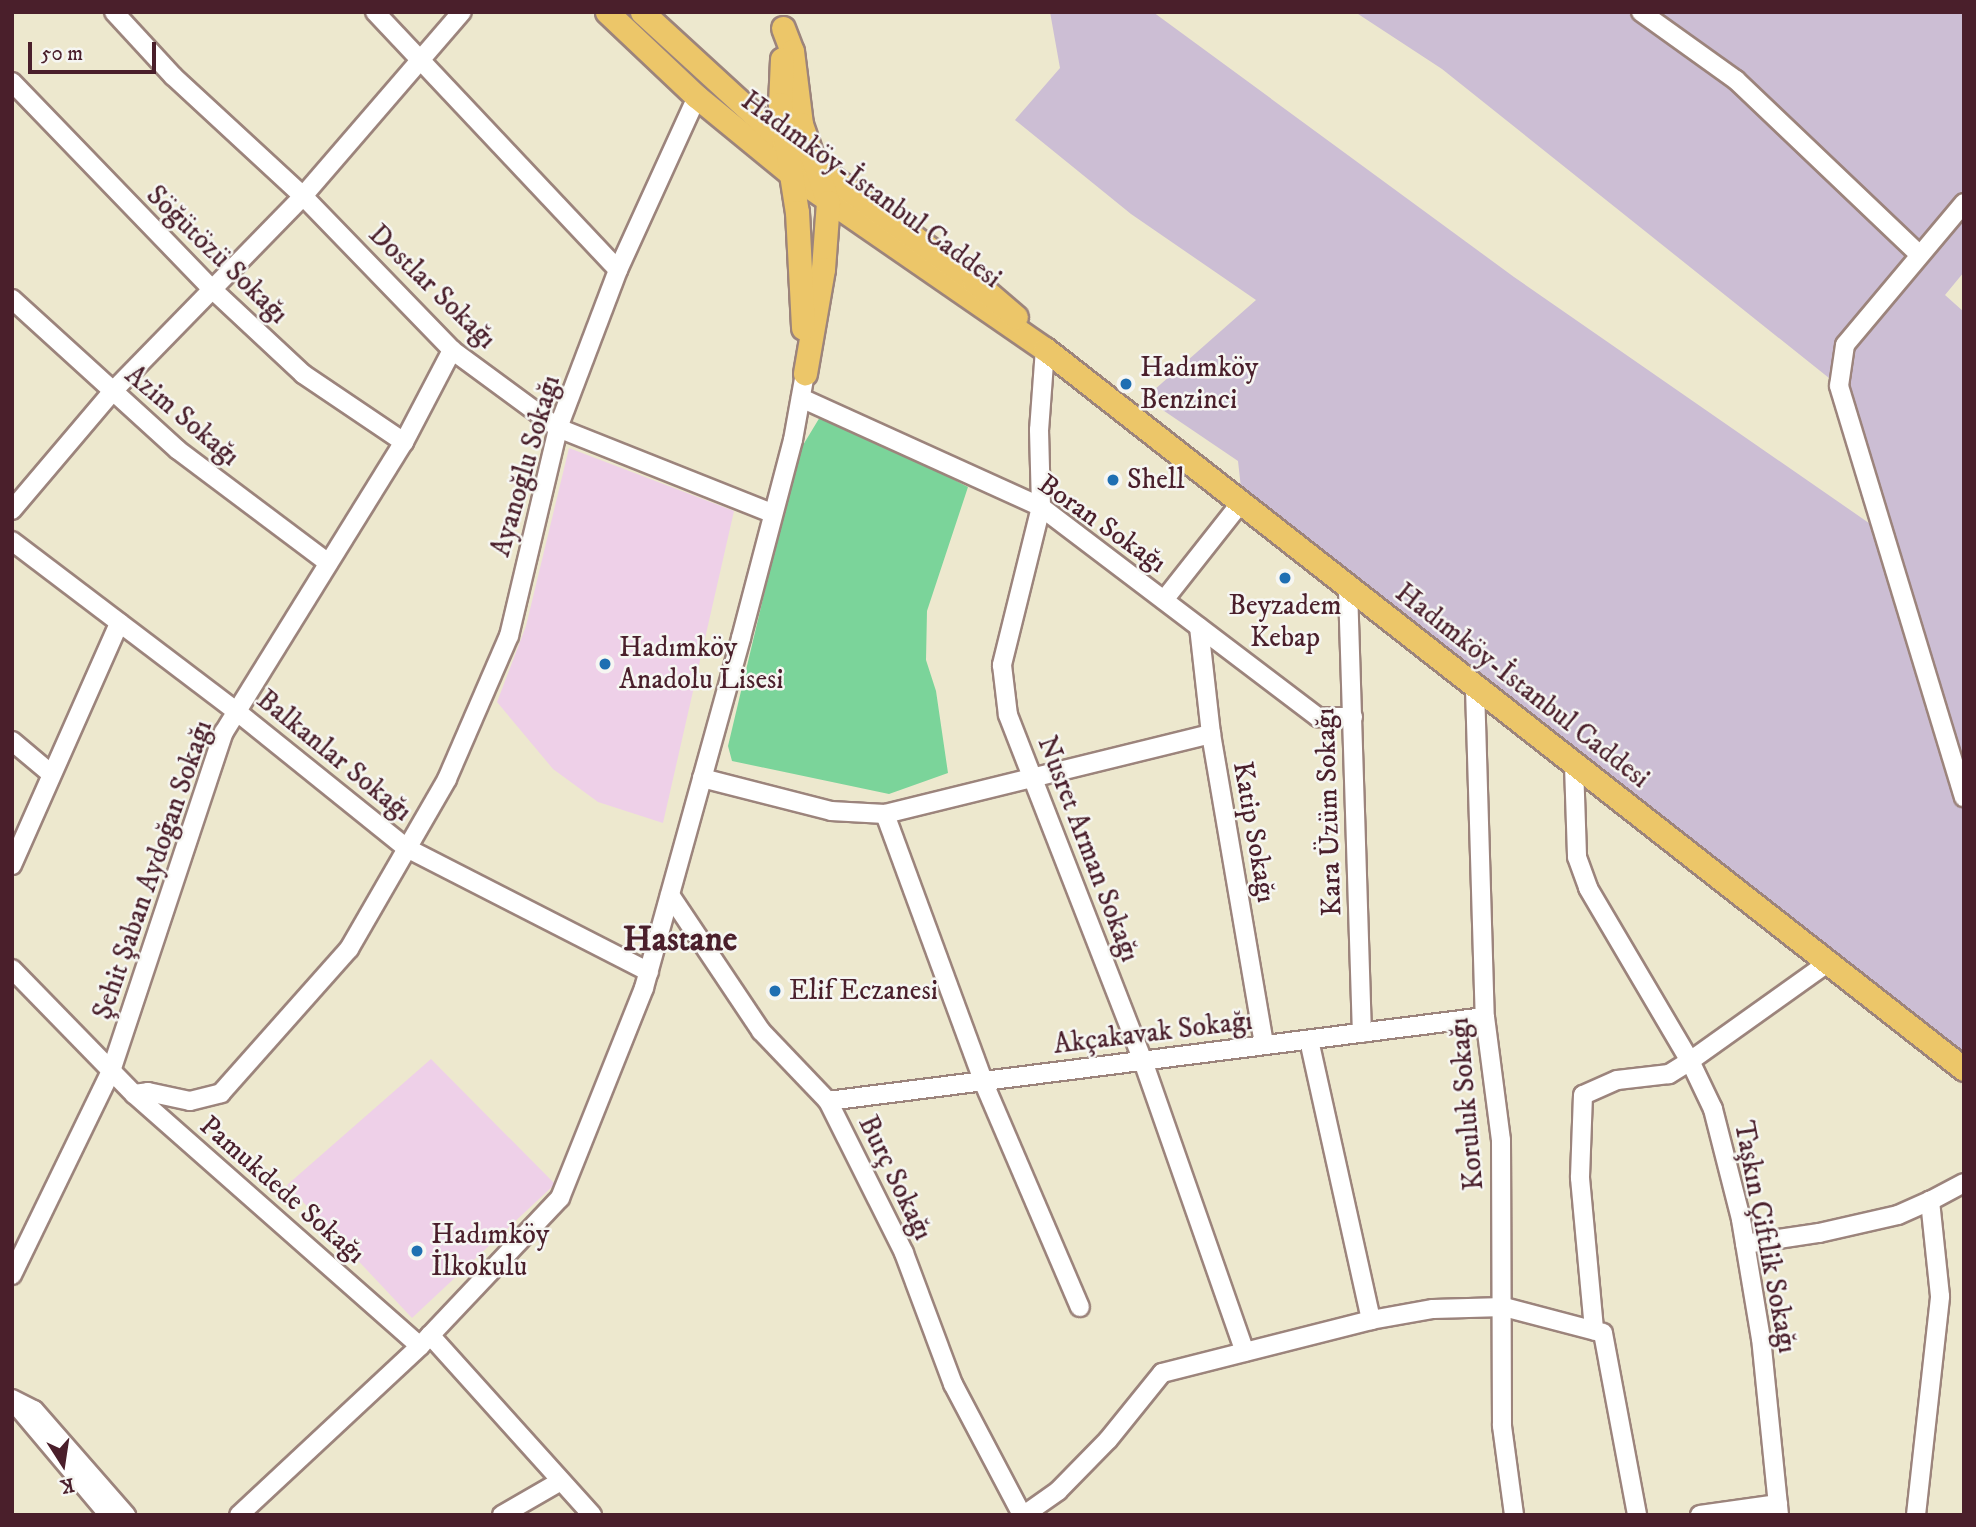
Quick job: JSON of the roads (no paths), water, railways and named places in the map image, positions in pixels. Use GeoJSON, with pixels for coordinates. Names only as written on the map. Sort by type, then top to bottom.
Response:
{"type":"FeatureCollection","features":[{"type":"Feature","properties":{"kind":"main road","name":"Hadımköy-İstanbul Caddesi"},"geometry":{"type":"LineString","coordinates":[[607,12],[697,97],[791,174],[1045,349],[1239,505],[1964,1069]]}},
{"type":"Feature","properties":{"kind":"main road","name":"Hadımköy-İstanbul Caddesi"},"geometry":{"type":"LineString","coordinates":[[642,12],[783,142],[974,281],[1032,332],[1045,349]]}},
{"type":"Feature","properties":{"kind":"main road"},"geometry":{"type":"LineString","coordinates":[[781,20],[783,142],[791,174],[801,262],[805,373]]}},
{"type":"Feature","properties":{"kind":"main road"},"geometry":{"type":"LineString","coordinates":[[781,20],[792,51],[802,124],[828,202],[823,269],[805,373]]}},
{"type":"Feature","properties":{"kind":"street","name":"Dostlar Sokağı"},"geometry":{"type":"LineString","coordinates":[[114,12],[173,76],[303,196],[452,350],[558,428],[772,513]]}},
{"type":"Feature","properties":{"kind":"street"},"geometry":{"type":"LineString","coordinates":[[375,12],[618,270]]}},
{"type":"Feature","properties":{"kind":"street"},"geometry":{"type":"LineString","coordinates":[[12,510],[112,392],[303,196],[462,12]]}},
{"type":"Feature","properties":{"kind":"street"},"geometry":{"type":"LineString","coordinates":[[1641,12],[1736,80],[1919,254]]}},
{"type":"Feature","properties":{"kind":"street","name":"Söğütözü Sokağı"},"geometry":{"type":"LineString","coordinates":[[12,82],[212,289],[303,374],[404,442]]}},
{"type":"Feature","properties":{"kind":"street","name":"Ayanoğlu Sokağı"},"geometry":{"type":"LineString","coordinates":[[134,1094],[148,1092],[190,1101],[221,1093],[349,949],[405,847],[447,779],[509,636],[558,428],[618,270],[697,97]]}},
{"type":"Feature","properties":{"kind":"street"},"geometry":{"type":"LineString","coordinates":[[1964,203],[1845,345],[1839,386],[1964,797]]}},
{"type":"Feature","properties":{"kind":"street","name":"Azim Sokağı"},"geometry":{"type":"LineString","coordinates":[[12,299],[178,450],[327,562]]}},
{"type":"Feature","properties":{"kind":"street","name":"Nusret Arman Sokağı"},"geometry":{"type":"LineString","coordinates":[[1045,349],[1039,430],[1041,507],[1002,665],[1008,715],[1143,1061],[1245,1352]]}},
{"type":"Feature","properties":{"kind":"street","name":"Şehit Şaban Aydoğan Sokağı"},"geometry":{"type":"LineString","coordinates":[[12,1275],[17,1256],[111,1071],[224,732],[327,562],[404,442],[452,350]]}},
{"type":"Feature","properties":{"kind":"street"},"geometry":{"type":"LineString","coordinates":[[239,1515],[425,1341],[560,1198],[649,972],[772,513],[805,373]]}},
{"type":"Feature","properties":{"kind":"street","name":"Boran Sokağı"},"geometry":{"type":"LineString","coordinates":[[801,398],[1041,507],[1318,717],[1353,717]]}},
{"type":"Feature","properties":{"kind":"street"},"geometry":{"type":"LineString","coordinates":[[1164,600],[1239,505]]}},
{"type":"Feature","properties":{"kind":"street","name":"Balkanlar Sokağı"},"geometry":{"type":"LineString","coordinates":[[12,541],[236,711],[405,847],[649,972]]}},
{"type":"Feature","properties":{"kind":"street","name":"Kara Üzüm Sokağı"},"geometry":{"type":"LineString","coordinates":[[1348,589],[1362,1033]]}},
{"type":"Feature","properties":{"kind":"street"},"geometry":{"type":"LineString","coordinates":[[12,865],[50,773],[119,623]]}},
{"type":"Feature","properties":{"kind":"street","name":"Katip Sokağı"},"geometry":{"type":"LineString","coordinates":[[1199,627],[1211,734],[1264,1045]]}},
{"type":"Feature","properties":{"kind":"street","name":"Koruluk Sokağı"},"geometry":{"type":"LineString","coordinates":[[1475,688],[1485,1017],[1501,1140],[1504,1307],[1502,1426],[1514,1515]]}},
{"type":"Feature","properties":{"kind":"street"},"geometry":{"type":"LineString","coordinates":[[702,778],[831,811],[885,814],[1211,734]]}},
{"type":"Feature","properties":{"kind":"street"},"geometry":{"type":"LineString","coordinates":[[12,741],[50,773]]}},
{"type":"Feature","properties":{"kind":"street","name":"Taşkın Çiftlik Sokağı"},"geometry":{"type":"LineString","coordinates":[[1574,765],[1577,858],[1593,898],[1636,966],[1690,1061],[1713,1109],[1745,1244],[1762,1339],[1779,1509]]}},
{"type":"Feature","properties":{"kind":"street"},"geometry":{"type":"LineString","coordinates":[[885,814],[983,1081],[1080,1307]]}},
{"type":"Feature","properties":{"kind":"street","name":"Burç Sokağı"},"geometry":{"type":"LineString","coordinates":[[670,895],[761,1031],[828,1101],[904,1253],[953,1384],[1023,1515]]}},
{"type":"Feature","properties":{"kind":"street"},"geometry":{"type":"LineString","coordinates":[[1594,1330],[1580,1178],[1578,1126],[1583,1095],[1617,1080],[1669,1074],[1829,962]]}},
{"type":"Feature","properties":{"kind":"street","name":"Pamukdede Sokağı"},"geometry":{"type":"LineString","coordinates":[[12,969],[134,1094],[425,1341],[592,1515]]}},
{"type":"Feature","properties":{"kind":"street","name":"Akçakavak Sokağı"},"geometry":{"type":"LineString","coordinates":[[828,1101],[1485,1017]]}},
{"type":"Feature","properties":{"kind":"street"},"geometry":{"type":"LineString","coordinates":[[1309,1040],[1371,1320]]}},
{"type":"Feature","properties":{"kind":"street"},"geometry":{"type":"LineString","coordinates":[[1745,1244],[1832,1230],[1898,1215],[1964,1183]]}},
{"type":"Feature","properties":{"kind":"street"},"geometry":{"type":"LineString","coordinates":[[1916,1515],[1940,1296],[1930,1201]]}},
{"type":"Feature","properties":{"kind":"street"},"geometry":{"type":"LineString","coordinates":[[1023,1515],[1058,1491],[1108,1440],[1162,1373],[1371,1320],[1433,1309],[1504,1307],[1603,1333],[1637,1515]]}},
{"type":"Feature","properties":{"kind":"street"},"geometry":{"type":"LineString","coordinates":[[12,1399],[109,1515]]}},
{"type":"Feature","properties":{"kind":"street"},"geometry":{"type":"LineString","coordinates":[[12,1399],[34,1410],[126,1515]]}},
{"type":"Feature","properties":{"kind":"street"},"geometry":{"type":"LineString","coordinates":[[502,1515],[561,1480]]}},
{"type":"Feature","properties":{"kind":"street"},"geometry":{"type":"LineString","coordinates":[[1700,1515],[1779,1509]]}},
{"type":"Feature","properties":{"kind":"place","name":"Hadımköy Benzinci"},"geometry":{"type":"Point","coordinates":[1126,384]}},
{"type":"Feature","properties":{"kind":"place","name":"Shell"},"geometry":{"type":"Point","coordinates":[1113,480]}},
{"type":"Feature","properties":{"kind":"place","name":"Beyzadem Kebap"},"geometry":{"type":"Point","coordinates":[1285,578]}},
{"type":"Feature","properties":{"kind":"place","name":"Hadımköy Anadolu Lisesi"},"geometry":{"type":"Point","coordinates":[605,664]}},
{"type":"Feature","properties":{"kind":"place","name":"Elif Eczanesi"},"geometry":{"type":"Point","coordinates":[775,991]}},
{"type":"Feature","properties":{"kind":"place","name":"Hadımköy İlkokulu"},"geometry":{"type":"Point","coordinates":[417,1251]}},
{"type":"Feature","properties":{"kind":"district","name":"Hastane"},"geometry":{"type":"Point","coordinates":[680,940]}}]}
